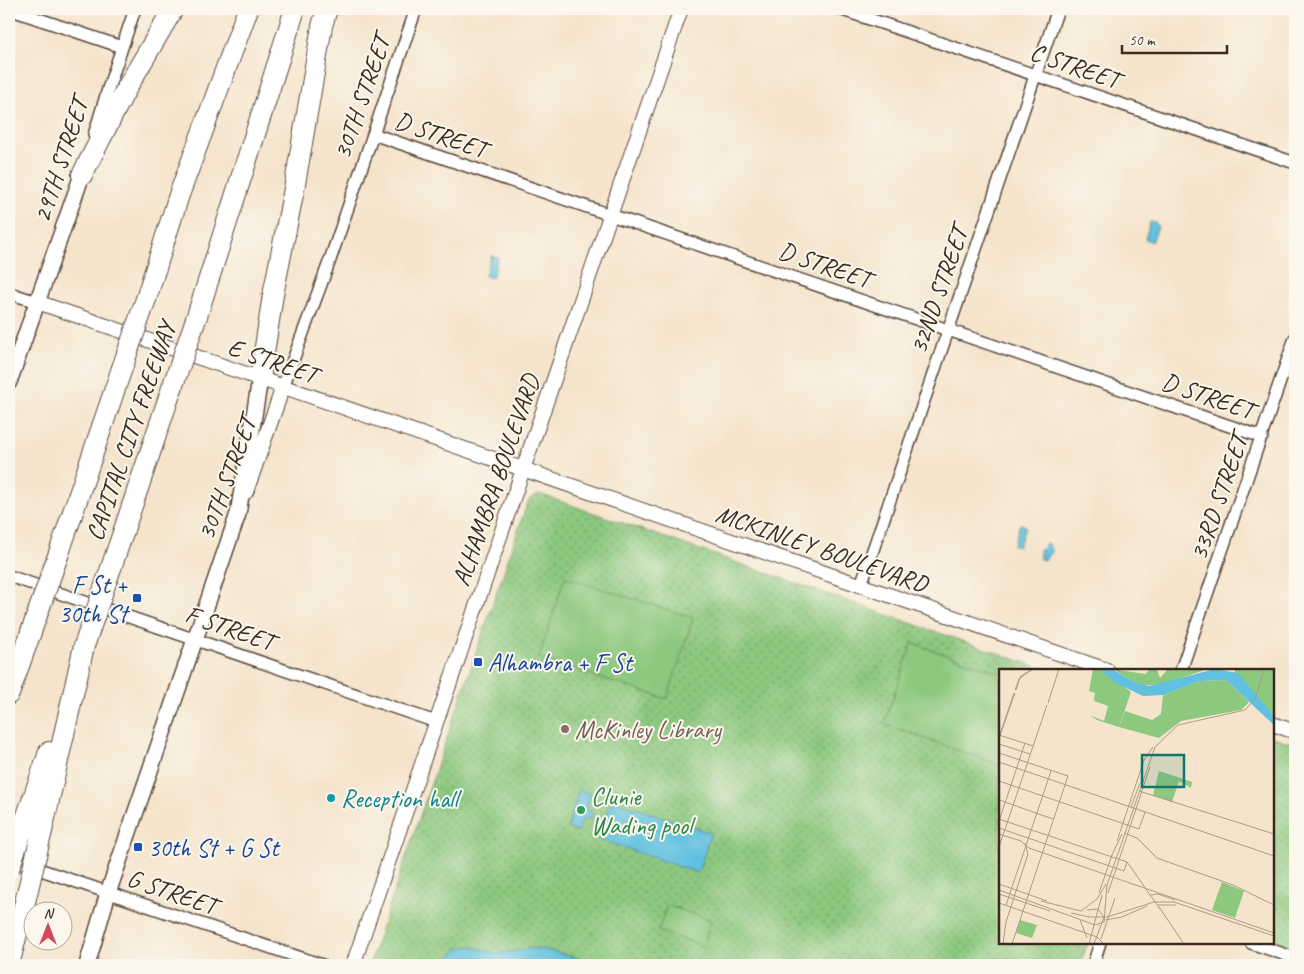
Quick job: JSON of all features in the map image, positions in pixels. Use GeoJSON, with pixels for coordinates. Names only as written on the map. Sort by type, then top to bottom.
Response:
{"type":"FeatureCollection","features":[{"type":"Feature","properties":{"kind":"highway"},"geometry":{"type":"LineString","coordinates":[[82,175],[125,91],[173,9]]}},
{"type":"Feature","properties":{"kind":"highway","name":"CAPITAL CITY FREEWAY"},"geometry":{"type":"LineString","coordinates":[[9,694],[146,299],[179,195],[248,9]]}},
{"type":"Feature","properties":{"kind":"highway","name":"CAPITAL CITY FREEWAY"},"geometry":{"type":"LineString","coordinates":[[9,869],[33,828],[84,646],[197,316],[296,9]]}},
{"type":"Feature","properties":{"kind":"highway"},"geometry":{"type":"LineString","coordinates":[[260,379],[273,295],[326,9]]}},
{"type":"Feature","properties":{"kind":"highway"},"geometry":{"type":"LineString","coordinates":[[9,965],[24,906],[33,828]]}},
{"type":"Feature","properties":{"kind":"main road","name":"29TH STREET"},"geometry":{"type":"LineString","coordinates":[[9,382],[82,175]]}},
{"type":"Feature","properties":{"kind":"main road"},"geometry":{"type":"LineString","coordinates":[[238,514],[260,379]]}},
{"type":"Feature","properties":{"kind":"main road","name":"30TH STREET"},"geometry":{"type":"LineString","coordinates":[[87,965],[108,893],[238,514]]}},
{"type":"Feature","properties":{"kind":"street"},"geometry":{"type":"LineString","coordinates":[[9,9],[122,47]]}},
{"type":"Feature","properties":{"kind":"street","name":"29TH STREET"},"geometry":{"type":"LineString","coordinates":[[82,175],[135,9]]}},
{"type":"Feature","properties":{"kind":"street","name":"30TH STREET"},"geometry":{"type":"LineString","coordinates":[[238,514],[330,260],[416,9]]}},
{"type":"Feature","properties":{"kind":"street","name":"ALHAMBRA BOULEVARD"},"geometry":{"type":"LineString","coordinates":[[353,965],[681,9]]}},
{"type":"Feature","properties":{"kind":"street","name":"C STREET"},"geometry":{"type":"LineString","coordinates":[[840,9],[1295,163]]}},
{"type":"Feature","properties":{"kind":"street","name":"32ND STREET"},"geometry":{"type":"LineString","coordinates":[[861,586],[1058,9]]}},
{"type":"Feature","properties":{"kind":"street","name":"D STREET"},"geometry":{"type":"LineString","coordinates":[[373,134],[1262,436]]}},
{"type":"Feature","properties":{"kind":"street","name":"E STREET"},"geometry":{"type":"LineString","coordinates":[[9,293],[523,470]]}},
{"type":"Feature","properties":{"kind":"street","name":"33RD STREET"},"geometry":{"type":"LineString","coordinates":[[1181,669],[1295,338]]}},
{"type":"Feature","properties":{"kind":"street","name":"MCKINLEY BOULEVARD"},"geometry":{"type":"LineString","coordinates":[[523,470],[1103,669]]}},
{"type":"Feature","properties":{"kind":"street","name":"F STREET"},"geometry":{"type":"LineString","coordinates":[[9,576],[436,722]]}},
{"type":"Feature","properties":{"kind":"street"},"geometry":{"type":"LineString","coordinates":[[1274,724],[1295,732]]}},
{"type":"Feature","properties":{"kind":"street","name":"G STREET"},"geometry":{"type":"LineString","coordinates":[[9,859],[322,965]]}},
{"type":"Feature","properties":{"kind":"street"},"geometry":{"type":"LineString","coordinates":[[1092,965],[1100,944]]}},
{"type":"Feature","properties":{"kind":"street"},"geometry":{"type":"LineString","coordinates":[[1254,944],[1295,958],[1293,965]]}},
{"type":"Feature","properties":{"kind":"green space"},"geometry":{"type":"Polygon","coordinates":[[[542,495],[1043,669],[999,669],[999,944],[1088,944],[1080,965],[369,965],[530,499],[542,495]]]}},
{"type":"Feature","properties":{"kind":"green space"},"geometry":{"type":"Polygon","coordinates":[[[565,577],[693,618],[667,699],[539,658],[565,577]]]}},
{"type":"Feature","properties":{"kind":"green space"},"geometry":{"type":"Polygon","coordinates":[[[912,643],[999,673],[999,765],[884,724],[912,643]]]}},
{"type":"Feature","properties":{"kind":"green space"},"geometry":{"type":"Polygon","coordinates":[[[1274,737],[1295,744],[1295,948],[1274,940],[1274,737]]]}},
{"type":"Feature","properties":{"kind":"green space"},"geometry":{"type":"Polygon","coordinates":[[[667,905],[711,920],[703,946],[658,931],[667,905]]]}},
{"type":"Feature","properties":{"kind":"water"},"geometry":{"type":"Polygon","coordinates":[[[1150,222],[1156,223],[1158,227],[1152,242],[1145,239],[1150,222]]]}},
{"type":"Feature","properties":{"kind":"water"},"geometry":{"type":"Polygon","coordinates":[[[491,256],[498,257],[492,278],[485,276],[491,256]]]}},
{"type":"Feature","properties":{"kind":"water"},"geometry":{"type":"Polygon","coordinates":[[[1020,524],[1026,526],[1018,547],[1013,545],[1020,524]]]}},
{"type":"Feature","properties":{"kind":"water"},"geometry":{"type":"Polygon","coordinates":[[[1047,543],[1052,552],[1044,560],[1040,559],[1039,550],[1043,549],[1047,543]]]}},
{"type":"Feature","properties":{"kind":"water","name":"Clunie Wading pool"},"geometry":{"type":"Polygon","coordinates":[[[579,790],[591,794],[586,808],[593,812],[591,820],[583,818],[578,832],[567,828],[579,790]]]}},
{"type":"Feature","properties":{"kind":"water"},"geometry":{"type":"Polygon","coordinates":[[[612,800],[711,833],[698,873],[598,839],[612,800]]]}},
{"type":"Feature","properties":{"kind":"water"},"geometry":{"type":"Polygon","coordinates":[[[470,946],[495,953],[533,948],[543,949],[581,959],[590,965],[445,965],[457,949],[470,946]]]}},
{"type":"Feature","properties":{"kind":"place","name":"F St + 30th St"},"geometry":{"type":"Point","coordinates":[137,598]}},
{"type":"Feature","properties":{"kind":"place","name":"Alhambra + F St"},"geometry":{"type":"Point","coordinates":[478,662]}},
{"type":"Feature","properties":{"kind":"place","name":"McKinley Library"},"geometry":{"type":"Point","coordinates":[565,729]}},
{"type":"Feature","properties":{"kind":"place","name":"Reception hall"},"geometry":{"type":"Point","coordinates":[331,798]}},
{"type":"Feature","properties":{"kind":"place","name":"Clunie Wading pool"},"geometry":{"type":"Point","coordinates":[581,810]}},
{"type":"Feature","properties":{"kind":"place","name":"30th St + G St"},"geometry":{"type":"Point","coordinates":[138,847]}}]}
